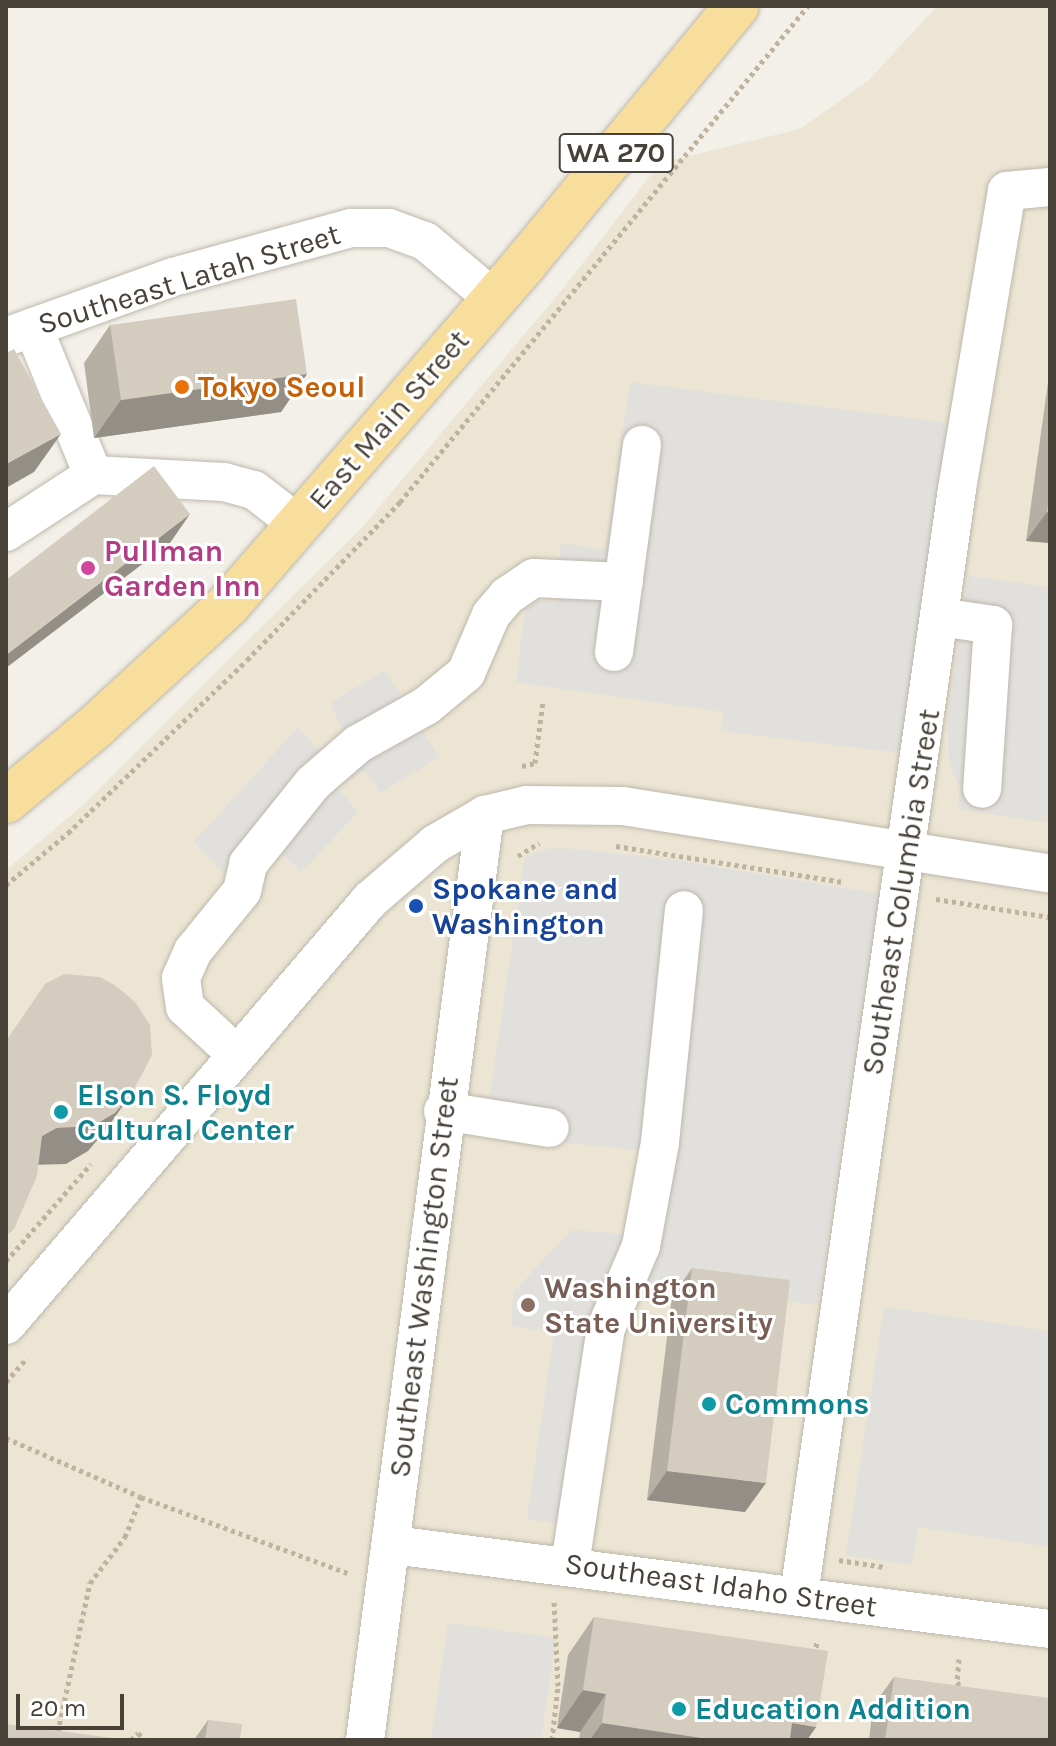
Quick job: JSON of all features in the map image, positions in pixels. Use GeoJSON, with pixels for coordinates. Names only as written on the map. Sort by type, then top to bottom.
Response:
{"type":"FeatureCollection","features":[{"type":"Feature","properties":{"kind":"main road","name":"East Main Street"},"geometry":{"type":"LineString","coordinates":[[6,801],[95,727],[228,605],[494,299],[737,6]]}},
{"type":"Feature","properties":{"kind":"street","name":"Southeast Columbia Street"},"geometry":{"type":"LineString","coordinates":[[799,1595],[905,852],[1007,191],[1050,187]]}},
{"type":"Feature","properties":{"kind":"street","name":"Southeast Latah Street"},"geometry":{"type":"LineString","coordinates":[[20,332],[173,277],[351,228],[389,228],[425,241],[494,299]]}},
{"type":"Feature","properties":{"kind":"street"},"geometry":{"type":"LineString","coordinates":[[20,332],[93,475]]}},
{"type":"Feature","properties":{"kind":"street"},"geometry":{"type":"LineString","coordinates":[[614,652],[642,445]]}},
{"type":"Feature","properties":{"kind":"street"},"geometry":{"type":"LineString","coordinates":[[6,532],[93,475],[224,482],[254,490],[298,524]]}},
{"type":"Feature","properties":{"kind":"street"},"geometry":{"type":"LineString","coordinates":[[236,1054],[185,1007],[181,978],[193,951],[242,891],[248,864],[304,795],[358,744],[426,706],[466,673],[491,615],[507,596],[534,578],[624,582]]}},
{"type":"Feature","properties":{"kind":"street"},"geometry":{"type":"LineString","coordinates":[[940,617],[993,625],[982,789]]}},
{"type":"Feature","properties":{"kind":"street"},"geometry":{"type":"LineString","coordinates":[[6,1325],[370,900],[435,844],[485,815],[527,805],[623,806],[1050,874]]}},
{"type":"Feature","properties":{"kind":"street","name":"Southeast Washington Street"},"geometry":{"type":"LineString","coordinates":[[365,1740],[393,1545],[443,1111],[485,815]]}},
{"type":"Feature","properties":{"kind":"street"},"geometry":{"type":"LineString","coordinates":[[570,1565],[606,1328],[641,1246],[660,1142],[684,910]]}},
{"type":"Feature","properties":{"kind":"street"},"geometry":{"type":"LineString","coordinates":[[443,1111],[550,1128]]}},
{"type":"Feature","properties":{"kind":"street","name":"Southeast Idaho Street"},"geometry":{"type":"LineString","coordinates":[[393,1545],[570,1565],[1050,1629]]}},
{"type":"Feature","properties":{"kind":"path"},"geometry":{"type":"LineString","coordinates":[[6,885],[68,833],[237,670],[400,502],[808,6]]}},
{"type":"Feature","properties":{"kind":"path"},"geometry":{"type":"LineString","coordinates":[[535,763],[543,701]]}},
{"type":"Feature","properties":{"kind":"path"},"geometry":{"type":"LineString","coordinates":[[516,868],[518,853],[543,841]]}},
{"type":"Feature","properties":{"kind":"path"},"geometry":{"type":"LineString","coordinates":[[610,845],[852,884]]}},
{"type":"Feature","properties":{"kind":"path"},"geometry":{"type":"LineString","coordinates":[[933,914],[936,899],[1050,917]]}},
{"type":"Feature","properties":{"kind":"path"},"geometry":{"type":"LineString","coordinates":[[6,1438],[141,1497],[347,1570],[353,1579]]}},
{"type":"Feature","properties":{"kind":"path"},"geometry":{"type":"LineString","coordinates":[[56,1740],[90,1583],[125,1537],[141,1497]]}},
{"type":"Feature","properties":{"kind":"path"},"geometry":{"type":"LineString","coordinates":[[839,1560],[841,1545]]}},
{"type":"Feature","properties":{"kind":"path"},"geometry":{"type":"LineString","coordinates":[[552,1740],[558,1686],[554,1599]]}},
{"type":"Feature","properties":{"kind":"path"},"geometry":{"type":"LineString","coordinates":[[813,1669],[817,1640]]}},
{"type":"Feature","properties":{"kind":"path"},"geometry":{"type":"LineString","coordinates":[[959,1659],[957,1682],[970,1691]]}},
{"type":"Feature","properties":{"kind":"path"},"geometry":{"type":"LineString","coordinates":[[131,1740],[138,1733],[145,1740]]}},
{"type":"Feature","properties":{"kind":"shaded area","name":"Washington State University"},"geometry":{"type":"Polygon","coordinates":[[[937,6],[1050,6],[1050,1740],[6,1740],[6,870],[83,805],[364,525],[565,286],[660,163],[800,129],[868,81],[937,6]]]}},
{"type":"Feature","properties":{"kind":"shaded area"},"geometry":{"type":"Polygon","coordinates":[[[630,382],[949,423],[901,753],[721,731],[723,712],[516,682],[526,599],[555,603],[561,543],[605,550],[630,382]]]}},
{"type":"Feature","properties":{"kind":"shaded area"},"geometry":{"type":"Polygon","coordinates":[[[968,576],[1050,587],[1050,823],[957,809],[960,789],[949,763],[947,724],[968,576]]]}},
{"type":"Feature","properties":{"kind":"shaded area"},"geometry":{"type":"Polygon","coordinates":[[[385,670],[439,757],[380,793],[364,770],[339,788],[358,813],[301,872],[281,853],[277,855],[269,864],[258,909],[194,842],[298,727],[320,751],[344,732],[330,703],[385,670]]]}},
{"type":"Feature","properties":{"kind":"shaded area"},"geometry":{"type":"Polygon","coordinates":[[[555,847],[676,860],[879,894],[818,1305],[662,1286],[643,1288],[623,1320],[596,1530],[527,1519],[554,1332],[511,1326],[513,1292],[572,1230],[627,1234],[638,1150],[484,1135],[525,856],[555,847]]]}},
{"type":"Feature","properties":{"kind":"shaded area"},"geometry":{"type":"Polygon","coordinates":[[[884,1307],[1050,1331],[1050,1547],[918,1527],[912,1565],[846,1555],[884,1307]]]}},
{"type":"Feature","properties":{"kind":"shaded area"},"geometry":{"type":"Polygon","coordinates":[[[448,1623],[556,1638],[541,1740],[431,1740],[448,1623]]]}},
{"type":"Feature","properties":{"kind":"building"},"geometry":{"type":"Polygon","coordinates":[[[296,299],[307,374],[121,400],[110,325],[296,299]]]}},
{"type":"Feature","properties":{"kind":"building"},"geometry":{"type":"Polygon","coordinates":[[[14,349],[61,434],[6,464],[6,353],[14,349]]]}},
{"type":"Feature","properties":{"kind":"building","name":"Pullman Garden Inn"},"geometry":{"type":"Polygon","coordinates":[[[154,466],[190,514],[6,655],[6,580],[154,466]]]}},
{"type":"Feature","properties":{"kind":"building","name":"Elson S. Floyd Cultural Center"},"geometry":{"type":"Polygon","coordinates":[[[64,974],[100,977],[135,1002],[150,1025],[152,1055],[132,1093],[115,1113],[93,1126],[56,1128],[42,1136],[37,1176],[14,1229],[6,1236],[6,1041],[45,984],[64,974]]]}},
{"type":"Feature","properties":{"kind":"building","name":"Commons"},"geometry":{"type":"Polygon","coordinates":[[[692,1268],[790,1280],[766,1483],[667,1471],[692,1268]]]}},
{"type":"Feature","properties":{"kind":"building"},"geometry":{"type":"Polygon","coordinates":[[[594,1617],[828,1651],[816,1727],[792,1723],[790,1740],[715,1740],[602,1723],[606,1694],[583,1690],[594,1617]]]}},
{"type":"Feature","properties":{"kind":"building"},"geometry":{"type":"Polygon","coordinates":[[[894,1677],[1050,1698],[1050,1740],[885,1740],[894,1677]]]}},
{"type":"Feature","properties":{"kind":"building"},"geometry":{"type":"Polygon","coordinates":[[[208,1720],[242,1724],[240,1739],[248,1740],[205,1740],[208,1720]]]}},
{"type":"Feature","properties":{"kind":"building"},"geometry":{"type":"Polygon","coordinates":[[[6,1724],[128,1740],[6,1740],[6,1724]]]}},
{"type":"Feature","properties":{"kind":"place","name":"Tokyo Seoul"},"geometry":{"type":"Point","coordinates":[182,387]}},
{"type":"Feature","properties":{"kind":"place","name":"Pullman Garden Inn"},"geometry":{"type":"Point","coordinates":[88,568]}},
{"type":"Feature","properties":{"kind":"place","name":"Spokane and Washington"},"geometry":{"type":"Point","coordinates":[416,906]}},
{"type":"Feature","properties":{"kind":"place","name":"Elson S. Floyd Cultural Center"},"geometry":{"type":"Point","coordinates":[61,1112]}},
{"type":"Feature","properties":{"kind":"place","name":"Washington State University"},"geometry":{"type":"Point","coordinates":[528,1305]}},
{"type":"Feature","properties":{"kind":"place","name":"Commons"},"geometry":{"type":"Point","coordinates":[709,1404]}},
{"type":"Feature","properties":{"kind":"place","name":"Education Addition"},"geometry":{"type":"Point","coordinates":[679,1709]}}]}
